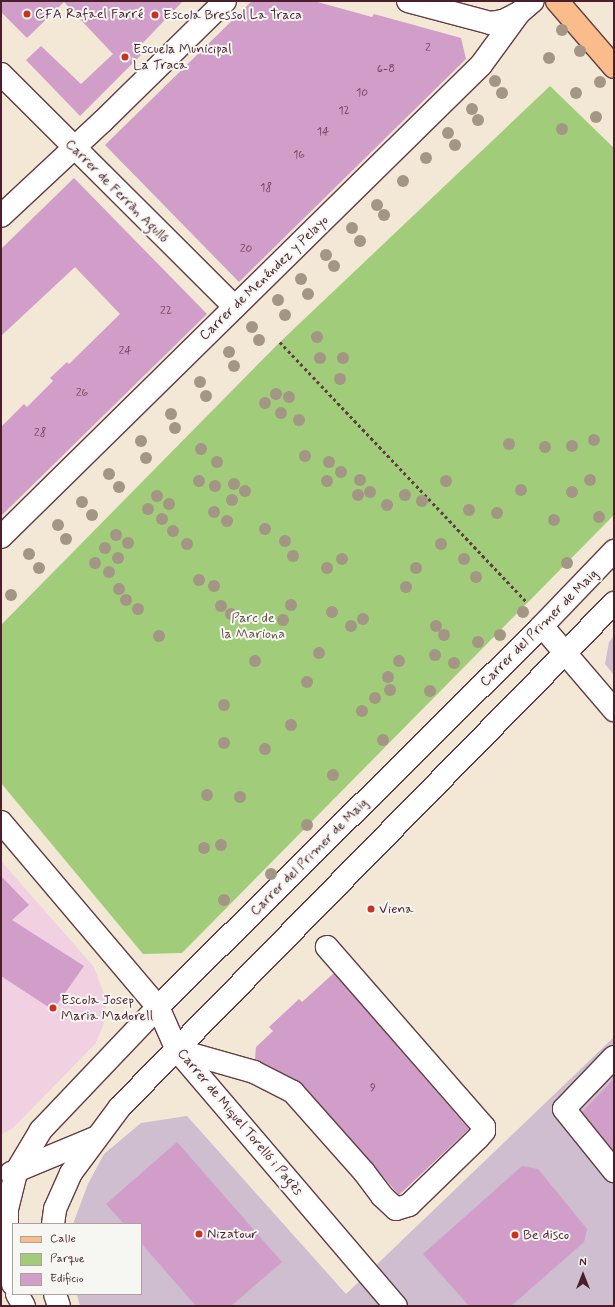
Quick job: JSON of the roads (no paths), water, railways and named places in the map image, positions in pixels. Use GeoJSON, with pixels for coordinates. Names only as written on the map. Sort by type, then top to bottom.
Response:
{"type":"FeatureCollection","features":[{"type":"Feature","properties":{"kind":"main road"},"geometry":{"type":"LineString","coordinates":[[557,1],[614,67]]}},
{"type":"Feature","properties":{"kind":"street"},"geometry":{"type":"LineString","coordinates":[[1,216],[74,149],[225,1]]}},
{"type":"Feature","properties":{"kind":"street"},"geometry":{"type":"LineString","coordinates":[[408,1],[477,22],[497,23],[526,7]]}},
{"type":"Feature","properties":{"kind":"street","name":"Carrer de Menéndez y Pelayo"},"geometry":{"type":"LineString","coordinates":[[1,537],[481,66],[526,7]]}},
{"type":"Feature","properties":{"kind":"street","name":"Carrer de Ferràn Agulló"},"geometry":{"type":"LineString","coordinates":[[1,74],[74,149],[235,307]]}},
{"type":"Feature","properties":{"kind":"street","name":"Carrer del Primer de Maig"},"geometry":{"type":"LineString","coordinates":[[12,1276],[6,1227],[8,1173],[41,1130],[158,1007],[542,626],[614,551]]}},
{"type":"Feature","properties":{"kind":"street"},"geometry":{"type":"LineString","coordinates":[[53,1223],[55,1209],[71,1174],[95,1138],[120,1106],[177,1050],[614,603]]}},
{"type":"Feature","properties":{"kind":"street"},"geometry":{"type":"LineString","coordinates":[[542,626],[614,710]]}},
{"type":"Feature","properties":{"kind":"street","name":"Carrer de Miquel Torelló i Pagès"},"geometry":{"type":"LineString","coordinates":[[1,822],[158,1007],[177,1050],[396,1306]]}},
{"type":"Feature","properties":{"kind":"street"},"geometry":{"type":"LineString","coordinates":[[177,1050],[254,1072],[293,1092],[364,1172],[382,1196],[396,1209],[409,1205],[478,1138],[484,1131],[484,1126],[327,947]]}},
{"type":"Feature","properties":{"kind":"street"},"geometry":{"type":"LineString","coordinates":[[614,1057],[564,1109],[614,1172]]}},
{"type":"Feature","properties":{"kind":"street"},"geometry":{"type":"LineString","coordinates":[[8,1173],[95,1138]]}},
{"type":"Feature","properties":{"kind":"street"},"geometry":{"type":"LineString","coordinates":[[1,1274],[12,1287]]}},
{"type":"Feature","properties":{"kind":"street"},"geometry":{"type":"LineString","coordinates":[[18,1295],[24,1306]]}},
{"type":"Feature","properties":{"kind":"street"},"geometry":{"type":"LineString","coordinates":[[55,1295],[59,1306]]}},
{"type":"Feature","properties":{"kind":"place","name":"CFA Rafael Farré"},"geometry":{"type":"Point","coordinates":[27,14]}},
{"type":"Feature","properties":{"kind":"place","name":"Escola Bressol La Traca"},"geometry":{"type":"Point","coordinates":[155,15]}},
{"type":"Feature","properties":{"kind":"place","name":"Escuela Municipal La Traca"},"geometry":{"type":"Point","coordinates":[125,57]}},
{"type":"Feature","properties":{"kind":"place","name":"Viena"},"geometry":{"type":"Point","coordinates":[371,909]}},
{"type":"Feature","properties":{"kind":"place","name":"Escola Josep Maria Madorell"},"geometry":{"type":"Point","coordinates":[53,1008]}},
{"type":"Feature","properties":{"kind":"place","name":"Nizatour"},"geometry":{"type":"Point","coordinates":[199,1234]}},
{"type":"Feature","properties":{"kind":"place","name":"Be disco"},"geometry":{"type":"Point","coordinates":[515,1235]}},
{"type":"Feature","properties":{"kind":"park label","name":"Parc de la Mariona"},"geometry":{"type":"Point","coordinates":[253,626]}}]}
